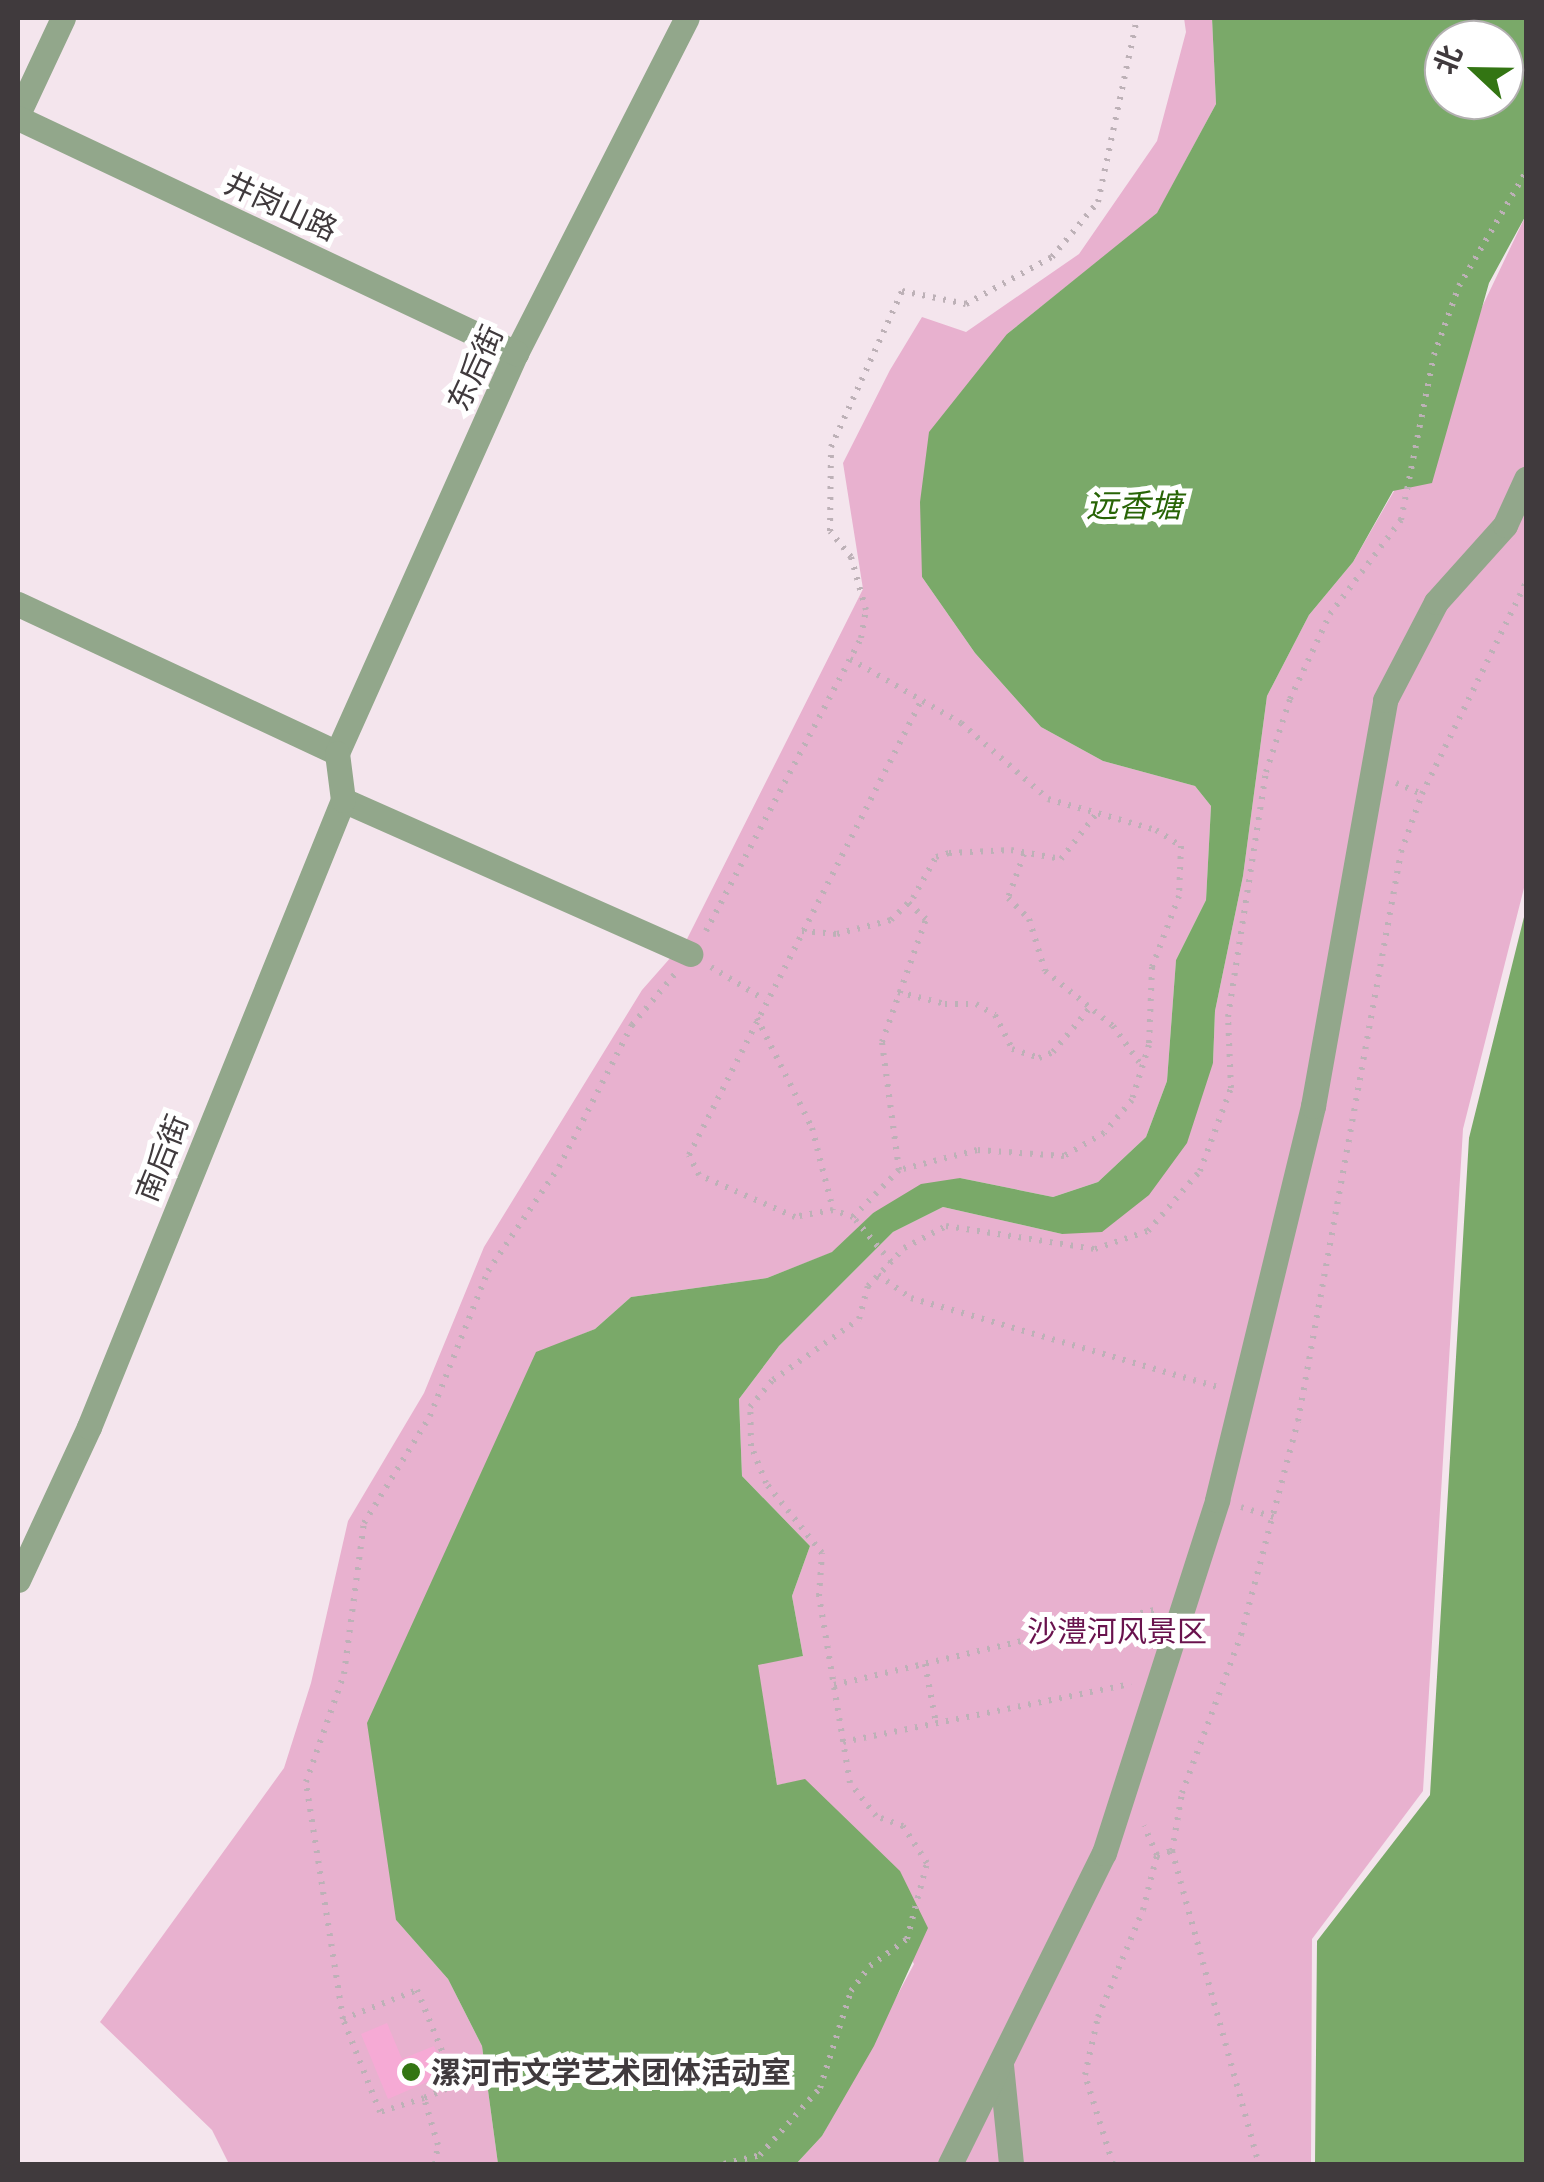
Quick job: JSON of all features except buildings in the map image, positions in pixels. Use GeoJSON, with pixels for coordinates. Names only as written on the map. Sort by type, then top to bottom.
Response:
{"type":"FeatureCollection","features":[{"type":"Feature","properties":{"kind":"street"},"geometry":{"type":"LineString","coordinates":[[18,116],[63,18]]}},
{"type":"Feature","properties":{"kind":"street","name":"东后街"},"geometry":{"type":"LineString","coordinates":[[336,753],[516,353],[687,18]]}},
{"type":"Feature","properties":{"kind":"street","name":"井岗山路"},"geometry":{"type":"LineString","coordinates":[[18,116],[516,353]]}},
{"type":"Feature","properties":{"kind":"street"},"geometry":{"type":"LineString","coordinates":[[950,2164],[1001,2065],[1127,1790],[1162,1678],[1243,1393],[1314,1106],[1385,700],[1436,602],[1505,525],[1526,479]]}},
{"type":"Feature","properties":{"kind":"street"},"geometry":{"type":"LineString","coordinates":[[18,604],[336,753]]}},
{"type":"Feature","properties":{"kind":"street","name":"南后街"},"geometry":{"type":"LineString","coordinates":[[18,1580],[88,1427],[342,800],[336,753]]}},
{"type":"Feature","properties":{"kind":"street"},"geometry":{"type":"LineString","coordinates":[[342,800],[690,954]]}},
{"type":"Feature","properties":{"kind":"street"},"geometry":{"type":"LineString","coordinates":[[1001,2065],[1010,2164]]}},
{"type":"Feature","properties":{"kind":"path"},"geometry":{"type":"LineString","coordinates":[[343,2019],[417,1990],[456,2084],[380,2112],[343,2019],[306,1782],[344,1674],[364,1524],[430,1416],[488,1271],[559,1168],[632,1025],[690,954],[728,897],[850,659],[866,610],[852,558],[830,531],[831,447],[902,291],[966,304],[1052,258],[1098,202],[1137,18]]}},
{"type":"Feature","properties":{"kind":"path"},"geometry":{"type":"LineString","coordinates":[[724,2164],[760,2155],[798,2119],[820,2088],[851,1991],[870,1966],[907,1940],[922,1896],[926,1864],[904,1826],[876,1816],[850,1784],[819,1596],[822,1553],[766,1483],[752,1446],[750,1406],[772,1380],[859,1319],[878,1275],[891,1262],[946,1226],[1094,1249],[1148,1231],[1200,1171],[1231,1088],[1228,1017],[1266,772],[1284,718],[1330,614],[1401,520],[1434,355],[1459,286],[1526,172]]}},
{"type":"Feature","properties":{"kind":"path"},"geometry":{"type":"LineString","coordinates":[[1258,2164],[1172,1851],[1182,1794],[1241,1635],[1298,1420],[1401,852],[1422,794],[1526,583]]}},
{"type":"Feature","properties":{"kind":"path"},"geometry":{"type":"LineString","coordinates":[[850,659],[961,723],[1048,799],[1156,830],[1181,846],[1178,896],[1152,967],[1143,1067],[1132,1100],[1104,1133],[1064,1156],[977,1150],[899,1170],[853,1218]]}},
{"type":"Feature","properties":{"kind":"path"},"geometry":{"type":"LineString","coordinates":[[891,1262],[853,1218],[832,1210],[796,1217],[699,1176],[689,1154],[921,701]]}},
{"type":"Feature","properties":{"kind":"path"},"geometry":{"type":"LineString","coordinates":[[802,931],[837,934],[891,920],[908,903],[936,858],[1024,854],[1061,859],[1097,813]]}},
{"type":"Feature","properties":{"kind":"path"},"geometry":{"type":"LineString","coordinates":[[1024,854],[1008,898],[1029,920],[1046,971],[1113,1026],[1143,1067]]}},
{"type":"Feature","properties":{"kind":"path"},"geometry":{"type":"LineString","coordinates":[[899,1170],[882,1042],[926,920],[908,903]]}},
{"type":"Feature","properties":{"kind":"path"},"geometry":{"type":"LineString","coordinates":[[690,954],[765,1000]]}},
{"type":"Feature","properties":{"kind":"path"},"geometry":{"type":"LineString","coordinates":[[898,992],[945,1004],[976,1004],[995,1015],[1012,1049],[1039,1058],[1053,1052],[1089,1008]]}},
{"type":"Feature","properties":{"kind":"path"},"geometry":{"type":"LineString","coordinates":[[757,1018],[812,1128],[832,1210]]}},
{"type":"Feature","properties":{"kind":"path"},"geometry":{"type":"LineString","coordinates":[[878,1275],[911,1298],[1110,1361],[1243,1393]]}},
{"type":"Feature","properties":{"kind":"path"},"geometry":{"type":"LineString","coordinates":[[834,1685],[1184,1603]]}},
{"type":"Feature","properties":{"kind":"path"},"geometry":{"type":"LineString","coordinates":[[925,1664],[936,1723]]}},
{"type":"Feature","properties":{"kind":"path"},"geometry":{"type":"LineString","coordinates":[[843,1742],[1162,1678]]}},
{"type":"Feature","properties":{"kind":"path"},"geometry":{"type":"LineString","coordinates":[[1113,2164],[1084,2076],[1098,2017],[1144,1910],[1157,1855],[1127,1790]]}},
{"type":"Feature","properties":{"kind":"path"},"geometry":{"type":"LineString","coordinates":[[1157,1855],[1172,1851]]}},
{"type":"Feature","properties":{"kind":"path"},"geometry":{"type":"LineString","coordinates":[[424,2098],[438,2145],[435,2164]]}},
{"type":"Feature","properties":{"kind":"green space"},"geometry":{"type":"Polygon","coordinates":[[[1184,18],[1212,18],[1216,104],[1157,214],[1007,334],[922,577],[975,653],[1041,727],[1103,761],[1195,786],[1211,806],[1206,900],[1176,960],[1167,1081],[1146,1137],[1098,1182],[1053,1197],[960,1178],[873,1213],[833,1252],[767,1278],[631,1297],[595,1329],[536,1353],[396,1920],[448,1979],[482,2046],[498,2164],[229,2164],[212,2130],[100,2022],[284,1768],[311,1683],[348,1521],[424,1393],[484,1247],[642,990],[687,939],[863,589],[843,463],[890,370],[922,317],[966,332],[1079,254],[1157,141],[1186,32],[1184,18]]]}},
{"type":"Feature","properties":{"kind":"green space","name":"沙澧河风景区"},"geometry":{"type":"Polygon","coordinates":[[[1526,215],[1526,880],[1463,1129],[1423,1791],[1312,1939],[1311,2164],[796,2164],[822,2136],[914,1964],[837,1813],[805,1780],[777,1785],[757,1664],[803,1656],[792,1596],[810,1546],[742,1476],[739,1399],[779,1346],[893,1232],[943,1207],[1062,1234],[1213,1063],[1215,1011],[1243,876],[1267,696],[1309,615],[1353,562],[1394,491],[1526,215]]]}},
{"type":"Feature","properties":{"kind":"water","name":"远香塘"},"geometry":{"type":"Polygon","coordinates":[[[1212,18],[1526,18],[1526,215],[1489,283],[1432,483],[1393,491],[1353,562],[1309,615],[1267,696],[1243,876],[1215,1011],[1213,1063],[1187,1143],[1149,1195],[1102,1232],[1062,1234],[943,1207],[893,1232],[779,1346],[739,1399],[742,1476],[810,1546],[792,1596],[803,1656],[758,1665],[777,1785],[805,1779],[900,1871],[928,1928],[874,2046],[822,2136],[796,2164],[498,2164],[482,2046],[448,1979],[396,1920],[367,1723],[536,1352],[595,1329],[631,1297],[767,1278],[832,1252],[873,1213],[921,1184],[960,1178],[1053,1197],[1098,1182],[1146,1137],[1167,1081],[1176,960],[1206,900],[1211,806],[1195,786],[1103,761],[1041,727],[975,653],[922,577],[920,502],[929,432],[1007,334],[1157,213],[1216,104],[1212,18]]]}},
{"type":"Feature","properties":{"kind":"water"},"geometry":{"type":"Polygon","coordinates":[[[1526,909],[1526,2164],[1315,2164],[1317,1941],[1430,1795],[1469,1138],[1526,909]]]}},
{"type":"Feature","properties":{"kind":"place","name":"漯河市文学艺术团体活动室"},"geometry":{"type":"Point","coordinates":[411,2072]}}]}
